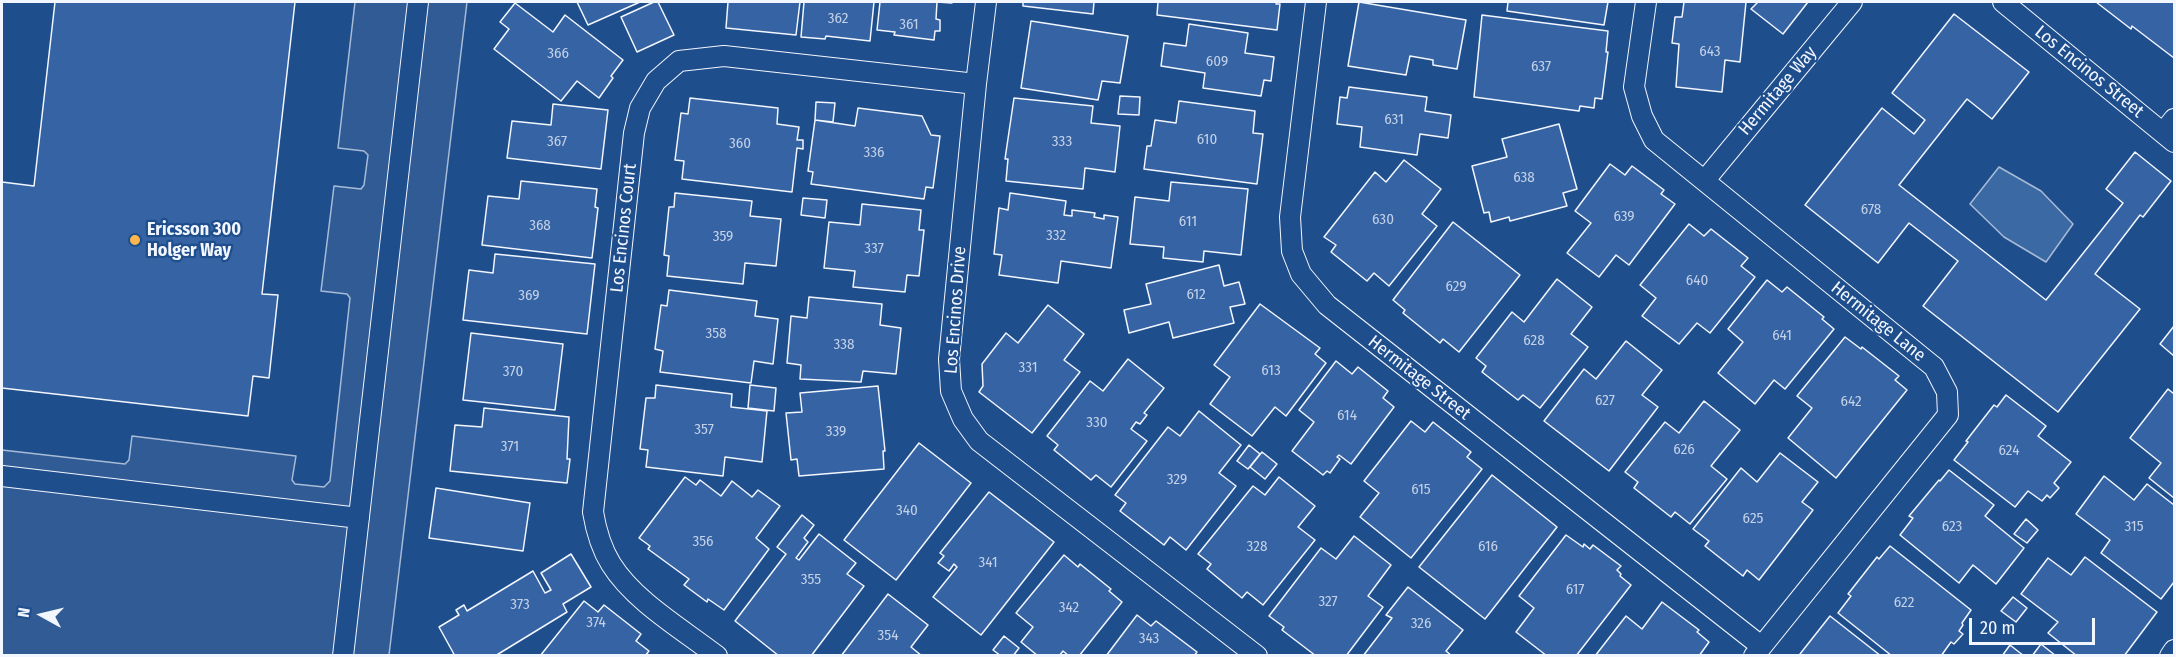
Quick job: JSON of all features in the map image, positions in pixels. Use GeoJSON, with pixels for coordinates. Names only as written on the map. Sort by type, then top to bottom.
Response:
{"type":"FeatureCollection","features":[{"type":"Feature","properties":{"kind":"lane"},"geometry":{"type":"LineString","coordinates":[[343,656],[418,2]]}},
{"type":"Feature","properties":{"kind":"lane","name":"Los Encinos Drive"},"geometry":{"type":"LineString","coordinates":[[986,2],[949,359],[951,391],[963,419],[980,441],[1257,656]]}},
{"type":"Feature","properties":{"kind":"lane","name":"Hermitage Street"},"geometry":{"type":"LineString","coordinates":[[1317,2],[1290,217],[1292,251],[1301,274],[1327,305],[1757,651]]}},
{"type":"Feature","properties":{"kind":"lane","name":"Hermitage Lane"},"geometry":{"type":"LineString","coordinates":[[1646,2],[1635,87],[1642,116],[1654,140],[1934,367],[1947,392],[1948,415],[1757,651]]}},
{"type":"Feature","properties":{"kind":"lane","name":"Hermitage Way"},"geometry":{"type":"LineString","coordinates":[[1705,180],[1852,2]]}},
{"type":"Feature","properties":{"kind":"lane","name":"Los Encinos Street"},"geometry":{"type":"LineString","coordinates":[[2003,2],[2171,131]]}},
{"type":"Feature","properties":{"kind":"lane","name":"Los Encinos Court"},"geometry":{"type":"LineString","coordinates":[[717,656],[638,596],[611,565],[597,535],[593,512],[634,133],[640,108],[656,81],[679,61],[724,56],[976,84]]}},
{"type":"Feature","properties":{"kind":"lane"},"geometry":{"type":"LineString","coordinates":[[2,476],[359,518]]}},
{"type":"Feature","properties":{"kind":"lane"},"geometry":{"type":"LineString","coordinates":[[2170,656],[2175,650]]}},
{"type":"Feature","properties":{"kind":"shaded area"},"geometry":{"type":"Polygon","coordinates":[[[355,2],[467,2],[389,655],[2,656],[2,450],[125,464],[129,460],[132,436],[296,456],[292,480],[295,484],[324,487],[330,481],[350,298],[347,294],[321,291],[334,186],[361,189],[364,185],[368,155],[364,151],[338,148],[355,2]]]}},
{"type":"Feature","properties":{"kind":"shaded area"},"geometry":{"type":"Polygon","coordinates":[[[1999,167],[2041,191],[2073,224],[2046,262],[2004,237],[1970,204],[1999,167]]]}},
{"type":"Feature","properties":{"kind":"building","name":"Ericsson 300 Holger Way"},"geometry":{"type":"Polygon","coordinates":[[[55,2],[295,2],[262,294],[278,295],[269,378],[253,376],[248,416],[2,388],[2,182],[34,186],[55,2]]]}},
{"type":"Feature","properties":{"kind":"building"},"geometry":{"type":"Polygon","coordinates":[[[577,2],[640,2],[588,25],[577,2]]]}},
{"type":"Feature","properties":{"kind":"building"},"geometry":{"type":"Polygon","coordinates":[[[658,2],[674,35],[637,52],[621,17],[658,2]]]}},
{"type":"Feature","properties":{"kind":"building"},"geometry":{"type":"Polygon","coordinates":[[[728,2],[800,2],[796,35],[726,28],[728,2]]]}},
{"type":"Feature","properties":{"kind":"building"},"geometry":{"type":"Polygon","coordinates":[[[804,2],[874,2],[870,41],[826,36],[825,39],[801,37],[804,2]]]}},
{"type":"Feature","properties":{"kind":"building"},"geometry":{"type":"Polygon","coordinates":[[[880,2],[937,2],[936,19],[940,20],[940,31],[935,31],[934,40],[894,35],[895,32],[877,30],[880,2]]]}},
{"type":"Feature","properties":{"kind":"building"},"geometry":{"type":"Polygon","coordinates":[[[1023,2],[1094,2],[1093,14],[1023,6],[1023,2]]]}},
{"type":"Feature","properties":{"kind":"building"},"geometry":{"type":"Polygon","coordinates":[[[1158,2],[1277,2],[1276,4],[1280,4],[1277,30],[1157,15],[1158,2]]]}},
{"type":"Feature","properties":{"kind":"building"},"geometry":{"type":"Polygon","coordinates":[[[1359,2],[1466,20],[1457,69],[1433,65],[1433,60],[1410,56],[1406,75],[1348,66],[1359,2]]]}},
{"type":"Feature","properties":{"kind":"building"},"geometry":{"type":"Polygon","coordinates":[[[1508,2],[1608,2],[1604,25],[1507,11],[1508,2]]]}},
{"type":"Feature","properties":{"kind":"building"},"geometry":{"type":"Polygon","coordinates":[[[1684,2],[1746,2],[1740,62],[1725,60],[1722,92],[1676,87],[1679,44],[1672,43],[1675,17],[1682,17],[1684,2]]]}},
{"type":"Feature","properties":{"kind":"building"},"geometry":{"type":"Polygon","coordinates":[[[1758,2],[1808,2],[1783,34],[1751,9],[1758,2]]]}},
{"type":"Feature","properties":{"kind":"building"},"geometry":{"type":"Polygon","coordinates":[[[2096,2],[2174,2],[2174,58],[2132,26],[2131,29],[2096,2]]]}},
{"type":"Feature","properties":{"kind":"building"},"geometry":{"type":"Polygon","coordinates":[[[515,3],[553,32],[565,15],[623,60],[599,98],[577,81],[561,101],[494,49],[509,29],[500,22],[515,3]]]}},
{"type":"Feature","properties":{"kind":"building"},"geometry":{"type":"Polygon","coordinates":[[[1954,14],[2029,72],[1992,119],[1967,99],[1899,185],[2046,300],[2123,203],[2106,189],[2135,152],[2171,181],[2143,217],[2140,215],[2095,274],[2140,309],[2058,412],[1923,306],[1958,261],[1909,223],[1878,263],[1805,205],[1882,108],[1914,134],[1925,120],[1892,93],[1954,14]]]}},
{"type":"Feature","properties":{"kind":"building"},"geometry":{"type":"Polygon","coordinates":[[[1482,15],[1608,31],[1606,52],[1608,52],[1602,99],[1595,98],[1594,108],[1580,106],[1579,111],[1474,97],[1482,15]]]}},
{"type":"Feature","properties":{"kind":"building"},"geometry":{"type":"Polygon","coordinates":[[[1031,21],[1128,36],[1120,83],[1102,81],[1098,100],[1021,88],[1031,21]]]}},
{"type":"Feature","properties":{"kind":"building"},"geometry":{"type":"Polygon","coordinates":[[[1189,24],[1248,33],[1245,53],[1274,57],[1271,81],[1264,80],[1261,96],[1203,88],[1205,73],[1161,66],[1164,43],[1186,46],[1189,24]]]}},
{"type":"Feature","properties":{"kind":"building"},"geometry":{"type":"Polygon","coordinates":[[[1349,87],[1427,97],[1425,111],[1451,115],[1448,138],[1420,134],[1417,155],[1360,147],[1362,127],[1337,124],[1340,97],[1347,98],[1349,87]]]}},
{"type":"Feature","properties":{"kind":"building"},"geometry":{"type":"Polygon","coordinates":[[[1120,96],[1140,97],[1139,115],[1118,114],[1120,96]]]}},
{"type":"Feature","properties":{"kind":"building"},"geometry":{"type":"Polygon","coordinates":[[[690,98],[778,108],[777,124],[799,127],[797,140],[803,140],[803,149],[797,148],[792,192],[682,179],[684,161],[675,160],[681,113],[688,114],[690,98]]]}},
{"type":"Feature","properties":{"kind":"building"},"geometry":{"type":"Polygon","coordinates":[[[1014,98],[1093,106],[1091,123],[1120,126],[1115,172],[1085,168],[1083,189],[1006,181],[1008,159],[1005,159],[1014,98]]]}},
{"type":"Feature","properties":{"kind":"building"},"geometry":{"type":"Polygon","coordinates":[[[1179,101],[1255,111],[1253,133],[1263,134],[1257,184],[1144,169],[1147,146],[1151,146],[1155,120],[1176,123],[1179,101]]]}},
{"type":"Feature","properties":{"kind":"building"},"geometry":{"type":"Polygon","coordinates":[[[816,102],[835,103],[833,122],[815,120],[816,102]]]}},
{"type":"Feature","properties":{"kind":"building"},"geometry":{"type":"Polygon","coordinates":[[[553,104],[608,110],[601,169],[507,158],[512,121],[551,125],[553,104]]]}},
{"type":"Feature","properties":{"kind":"building"},"geometry":{"type":"Polygon","coordinates":[[[858,108],[922,116],[931,135],[940,136],[933,188],[926,187],[924,199],[811,184],[813,172],[808,171],[815,120],[855,126],[858,108]]]}},
{"type":"Feature","properties":{"kind":"building"},"geometry":{"type":"Polygon","coordinates":[[[1559,124],[1577,189],[1563,193],[1567,206],[1510,221],[1509,217],[1491,222],[1489,212],[1484,213],[1472,166],[1507,157],[1502,139],[1559,124]]]}},
{"type":"Feature","properties":{"kind":"building"},"geometry":{"type":"Polygon","coordinates":[[[1404,160],[1441,189],[1422,214],[1437,226],[1389,286],[1374,273],[1367,281],[1331,252],[1336,245],[1324,237],[1375,172],[1386,182],[1404,160]]]}},
{"type":"Feature","properties":{"kind":"building"},"geometry":{"type":"Polygon","coordinates":[[[1610,164],[1625,175],[1632,166],[1664,190],[1661,194],[1675,204],[1629,265],[1616,255],[1599,277],[1567,253],[1591,223],[1575,211],[1610,164]]]}},
{"type":"Feature","properties":{"kind":"building"},"geometry":{"type":"Polygon","coordinates":[[[521,181],[597,189],[595,207],[598,208],[592,258],[482,245],[488,196],[519,199],[521,181]]]}},
{"type":"Feature","properties":{"kind":"building"},"geometry":{"type":"Polygon","coordinates":[[[1171,182],[1248,189],[1241,255],[1204,251],[1203,262],[1163,258],[1164,247],[1130,244],[1135,197],[1169,201],[1171,182]]]}},
{"type":"Feature","properties":{"kind":"building"},"geometry":{"type":"Polygon","coordinates":[[[675,193],[752,201],[750,216],[781,219],[776,266],[745,263],[743,284],[667,276],[669,256],[664,255],[669,207],[674,207],[675,193]]]}},
{"type":"Feature","properties":{"kind":"building"},"geometry":{"type":"Polygon","coordinates":[[[1010,193],[1066,201],[1064,215],[1072,216],[1072,210],[1095,213],[1094,217],[1104,219],[1104,215],[1118,217],[1111,268],[1061,261],[1058,283],[999,275],[1002,255],[994,254],[999,208],[1008,210],[1010,193]]]}},
{"type":"Feature","properties":{"kind":"building"},"geometry":{"type":"Polygon","coordinates":[[[803,198],[827,200],[825,218],[801,215],[803,198]]]}},
{"type":"Feature","properties":{"kind":"building"},"geometry":{"type":"Polygon","coordinates":[[[862,204],[921,210],[919,230],[924,230],[919,276],[907,275],[905,292],[853,287],[855,271],[824,268],[829,222],[860,225],[862,204]]]}},
{"type":"Feature","properties":{"kind":"building"},"geometry":{"type":"Polygon","coordinates":[[[1453,222],[1520,275],[1459,352],[1443,339],[1440,343],[1403,313],[1405,310],[1393,300],[1453,222]]]}},
{"type":"Feature","properties":{"kind":"building"},"geometry":{"type":"Polygon","coordinates":[[[1689,224],[1704,236],[1711,229],[1748,258],[1741,266],[1755,277],[1710,333],[1697,323],[1679,344],[1642,316],[1656,298],[1640,285],[1689,224]]]}},
{"type":"Feature","properties":{"kind":"building"},"geometry":{"type":"Polygon","coordinates":[[[495,254],[595,264],[587,334],[463,320],[469,270],[493,273],[495,254]]]}},
{"type":"Feature","properties":{"kind":"building"},"geometry":{"type":"Polygon","coordinates":[[[1219,265],[1224,286],[1239,282],[1245,304],[1230,307],[1234,323],[1173,338],[1169,322],[1129,333],[1124,310],[1151,304],[1146,284],[1219,265]]]}},
{"type":"Feature","properties":{"kind":"building"},"geometry":{"type":"Polygon","coordinates":[[[1557,279],[1592,307],[1571,334],[1588,347],[1540,408],[1523,395],[1518,400],[1482,372],[1486,366],[1476,358],[1512,312],[1524,322],[1557,279]]]}},
{"type":"Feature","properties":{"kind":"building"},"geometry":{"type":"Polygon","coordinates":[[[1767,280],[1782,292],[1787,287],[1824,317],[1822,319],[1834,329],[1785,389],[1774,380],[1755,404],[1718,373],[1743,342],[1728,329],[1767,280]]]}},
{"type":"Feature","properties":{"kind":"building"},"geometry":{"type":"Polygon","coordinates":[[[669,290],[757,301],[755,316],[778,319],[773,364],[754,361],[751,383],[660,372],[663,351],[655,349],[661,305],[667,306],[669,290]]]}},
{"type":"Feature","properties":{"kind":"building"},"geometry":{"type":"Polygon","coordinates":[[[809,297],[882,304],[880,325],[901,328],[896,374],[863,371],[861,382],[800,379],[801,365],[787,363],[791,316],[807,318],[809,297]]]}},
{"type":"Feature","properties":{"kind":"building"},"geometry":{"type":"Polygon","coordinates":[[[1260,304],[1320,348],[1315,354],[1326,363],[1286,416],[1275,407],[1252,436],[1210,404],[1230,377],[1214,365],[1260,304]]]}},
{"type":"Feature","properties":{"kind":"building"},"geometry":{"type":"Polygon","coordinates":[[[1048,305],[1084,334],[1064,360],[1080,372],[1032,433],[979,392],[983,386],[982,364],[1006,333],[1018,343],[1048,305]]]}},
{"type":"Feature","properties":{"kind":"building"},"geometry":{"type":"Polygon","coordinates":[[[2174,326],[2174,356],[2160,344],[2174,326]]]}},
{"type":"Feature","properties":{"kind":"building"},"geometry":{"type":"Polygon","coordinates":[[[471,333],[563,344],[555,410],[463,400],[471,333]]]}},
{"type":"Feature","properties":{"kind":"building"},"geometry":{"type":"Polygon","coordinates":[[[1845,337],[1861,349],[1862,347],[1899,376],[1895,380],[1907,390],[1836,478],[1788,438],[1812,408],[1797,396],[1845,337]]]}},
{"type":"Feature","properties":{"kind":"building"},"geometry":{"type":"Polygon","coordinates":[[[1626,341],[1662,370],[1642,395],[1658,407],[1609,471],[1544,421],[1584,369],[1596,379],[1626,341]]]}},
{"type":"Feature","properties":{"kind":"building"},"geometry":{"type":"Polygon","coordinates":[[[1128,359],[1164,388],[1144,413],[1147,415],[1140,424],[1136,422],[1131,429],[1147,441],[1111,487],[1096,475],[1091,480],[1054,450],[1058,445],[1047,436],[1090,381],[1103,391],[1128,359]]]}},
{"type":"Feature","properties":{"kind":"building"},"geometry":{"type":"Polygon","coordinates":[[[1336,361],[1352,374],[1358,367],[1388,391],[1383,398],[1394,407],[1351,464],[1339,455],[1337,457],[1340,459],[1330,473],[1327,471],[1323,475],[1292,451],[1314,422],[1299,410],[1336,361]]]}},
{"type":"Feature","properties":{"kind":"building"},"geometry":{"type":"Polygon","coordinates":[[[656,385],[732,394],[731,407],[767,411],[762,462],[725,457],[723,476],[646,467],[648,450],[640,449],[646,398],[655,398],[656,385]]]}},
{"type":"Feature","properties":{"kind":"building"},"geometry":{"type":"Polygon","coordinates":[[[750,385],[776,388],[774,411],[748,408],[750,385]]]}},
{"type":"Feature","properties":{"kind":"building"},"geometry":{"type":"Polygon","coordinates":[[[878,386],[885,451],[883,451],[884,469],[799,476],[797,459],[791,460],[786,413],[802,412],[800,393],[878,386]]]}},
{"type":"Feature","properties":{"kind":"building"},"geometry":{"type":"Polygon","coordinates":[[[2168,389],[2174,394],[2174,498],[2149,478],[2161,463],[2130,438],[2168,389]]]}},
{"type":"Feature","properties":{"kind":"building"},"geometry":{"type":"Polygon","coordinates":[[[2006,395],[2046,426],[2038,436],[2071,462],[2054,483],[2059,488],[2050,498],[2047,495],[2042,501],[2028,491],[2015,507],[1954,460],[1994,405],[1997,407],[2006,395]]]}},
{"type":"Feature","properties":{"kind":"building"},"geometry":{"type":"Polygon","coordinates":[[[1704,401],[1740,430],[1711,466],[1727,479],[1690,524],[1675,512],[1671,517],[1634,488],[1638,482],[1625,472],[1665,422],[1679,433],[1704,401]]]}},
{"type":"Feature","properties":{"kind":"building"},"geometry":{"type":"Polygon","coordinates":[[[484,408],[569,417],[567,459],[570,459],[567,483],[450,471],[455,425],[482,427],[484,408]]]}},
{"type":"Feature","properties":{"kind":"building"},"geometry":{"type":"Polygon","coordinates":[[[1199,411],[1241,445],[1219,473],[1236,486],[1186,550],[1170,537],[1164,545],[1120,511],[1126,503],[1115,495],[1168,427],[1180,436],[1199,411]]]}},
{"type":"Feature","properties":{"kind":"building"},"geometry":{"type":"Polygon","coordinates":[[[1411,421],[1425,432],[1433,422],[1471,452],[1467,457],[1482,469],[1411,558],[1360,517],[1379,493],[1364,481],[1411,421]]]}},
{"type":"Feature","properties":{"kind":"building"},"geometry":{"type":"Polygon","coordinates":[[[919,443],[971,483],[896,580],[844,540],[919,443]]]}},
{"type":"Feature","properties":{"kind":"building"},"geometry":{"type":"Polygon","coordinates":[[[1249,445],[1260,454],[1248,469],[1237,461],[1249,445]]]}},
{"type":"Feature","properties":{"kind":"building"},"geometry":{"type":"Polygon","coordinates":[[[1262,452],[1277,464],[1265,479],[1250,467],[1262,452]]]}},
{"type":"Feature","properties":{"kind":"building"},"geometry":{"type":"Polygon","coordinates":[[[1780,453],[1818,482],[1802,502],[1813,510],[1759,580],[1747,570],[1743,576],[1705,546],[1709,541],[1693,529],[1741,468],[1757,482],[1780,453]]]}},
{"type":"Feature","properties":{"kind":"building"},"geometry":{"type":"Polygon","coordinates":[[[1949,470],[1994,505],[1985,516],[2024,548],[1996,584],[1973,565],[1959,583],[1900,535],[1913,518],[1909,516],[1949,470]]]}},
{"type":"Feature","properties":{"kind":"building"},"geometry":{"type":"Polygon","coordinates":[[[1492,475],[1557,527],[1485,619],[1419,567],[1492,475]]]}},
{"type":"Feature","properties":{"kind":"building"},"geometry":{"type":"Polygon","coordinates":[[[2104,476],[2134,500],[2147,484],[2174,505],[2174,582],[2161,599],[2101,553],[2110,540],[2076,514],[2104,476]]]}},
{"type":"Feature","properties":{"kind":"building"},"geometry":{"type":"Polygon","coordinates":[[[685,477],[696,485],[700,480],[721,496],[732,481],[752,497],[758,490],[780,506],[756,538],[769,549],[724,610],[708,599],[707,602],[684,585],[689,579],[648,549],[650,546],[639,538],[685,477]]]}},
{"type":"Feature","properties":{"kind":"building"},"geometry":{"type":"Polygon","coordinates":[[[1279,477],[1315,506],[1298,527],[1315,540],[1263,605],[1247,592],[1242,598],[1207,569],[1211,564],[1198,554],[1253,486],[1265,495],[1279,477]]]}},
{"type":"Feature","properties":{"kind":"building"},"geometry":{"type":"Polygon","coordinates":[[[436,488],[530,503],[523,551],[429,538],[436,488]]]}},
{"type":"Feature","properties":{"kind":"building"},"geometry":{"type":"Polygon","coordinates":[[[989,492],[1054,542],[981,635],[933,597],[957,567],[954,564],[949,571],[938,563],[944,556],[940,553],[989,492]]]}},
{"type":"Feature","properties":{"kind":"building"},"geometry":{"type":"Polygon","coordinates":[[[802,515],[814,525],[804,538],[808,542],[796,558],[799,560],[819,534],[856,563],[847,574],[864,586],[811,656],[779,656],[735,621],[786,554],[777,547],[802,515]]]}},
{"type":"Feature","properties":{"kind":"building"},"geometry":{"type":"Polygon","coordinates":[[[2026,519],[2038,530],[2027,543],[2014,534],[2026,519]]]}},
{"type":"Feature","properties":{"kind":"building"},"geometry":{"type":"Polygon","coordinates":[[[1566,535],[1583,547],[1584,544],[1590,549],[1593,545],[1621,566],[1617,570],[1620,576],[1631,585],[1576,656],[1547,656],[1516,632],[1534,608],[1519,596],[1566,535]]]}},
{"type":"Feature","properties":{"kind":"building"},"geometry":{"type":"Polygon","coordinates":[[[1354,536],[1391,565],[1368,596],[1383,607],[1346,656],[1316,656],[1282,630],[1284,627],[1269,616],[1321,548],[1336,559],[1354,536]]]}},
{"type":"Feature","properties":{"kind":"building"},"geometry":{"type":"Polygon","coordinates":[[[1890,546],[1971,610],[1959,631],[1963,634],[1954,644],[1951,642],[1941,656],[1892,656],[1838,613],[1851,596],[1848,594],[1877,557],[1879,559],[1890,546]]]}},
{"type":"Feature","properties":{"kind":"building"},"geometry":{"type":"Polygon","coordinates":[[[571,554],[591,587],[563,604],[567,612],[495,656],[455,656],[439,627],[459,615],[456,610],[464,605],[467,611],[533,571],[545,593],[551,590],[541,573],[571,554]]]}},
{"type":"Feature","properties":{"kind":"building"},"geometry":{"type":"Polygon","coordinates":[[[1064,555],[1078,567],[1080,564],[1111,589],[1109,591],[1122,602],[1079,656],[1069,656],[1063,651],[1059,656],[1038,656],[1021,642],[1033,627],[1016,613],[1064,555]]]}},
{"type":"Feature","properties":{"kind":"building"},"geometry":{"type":"Polygon","coordinates":[[[2085,557],[2157,612],[2124,656],[2077,656],[2048,633],[2058,622],[2021,594],[2048,558],[2071,575],[2085,557]]]}},
{"type":"Feature","properties":{"kind":"building"},"geometry":{"type":"Polygon","coordinates":[[[1408,587],[1463,630],[1446,651],[1452,656],[1363,656],[1392,618],[1386,615],[1408,587]]]}},
{"type":"Feature","properties":{"kind":"building"},"geometry":{"type":"Polygon","coordinates":[[[888,594],[928,625],[911,647],[922,656],[841,656],[888,594]]]}},
{"type":"Feature","properties":{"kind":"building"},"geometry":{"type":"Polygon","coordinates":[[[2013,597],[2027,608],[2016,622],[2001,611],[2013,597]]]}},
{"type":"Feature","properties":{"kind":"building"},"geometry":{"type":"Polygon","coordinates":[[[584,601],[598,612],[604,605],[641,634],[636,641],[649,651],[645,656],[540,656],[584,601]]]}},
{"type":"Feature","properties":{"kind":"building"},"geometry":{"type":"Polygon","coordinates":[[[1662,602],[1699,630],[1697,632],[1709,642],[1699,656],[1595,656],[1626,616],[1642,629],[1662,602]]]}},
{"type":"Feature","properties":{"kind":"building"},"geometry":{"type":"Polygon","coordinates":[[[1137,615],[1151,626],[1156,621],[1197,652],[1194,656],[1106,656],[1137,615]]]}},
{"type":"Feature","properties":{"kind":"building"},"geometry":{"type":"Polygon","coordinates":[[[1830,616],[1881,656],[1802,656],[1800,654],[1830,616]]]}},
{"type":"Feature","properties":{"kind":"building"},"geometry":{"type":"Polygon","coordinates":[[[1004,636],[1019,648],[1013,656],[1001,656],[993,650],[1004,636]]]}},
{"type":"Feature","properties":{"kind":"building"},"geometry":{"type":"Polygon","coordinates":[[[2041,644],[2056,656],[2032,656],[2041,644]]]}},
{"type":"Feature","properties":{"kind":"building"},"geometry":{"type":"Polygon","coordinates":[[[2010,645],[2024,656],[2002,656],[2010,645]]]}},
{"type":"Feature","properties":{"kind":"place","name":"Ericsson 300 Holger Way"},"geometry":{"type":"Point","coordinates":[135,240]}}]}
